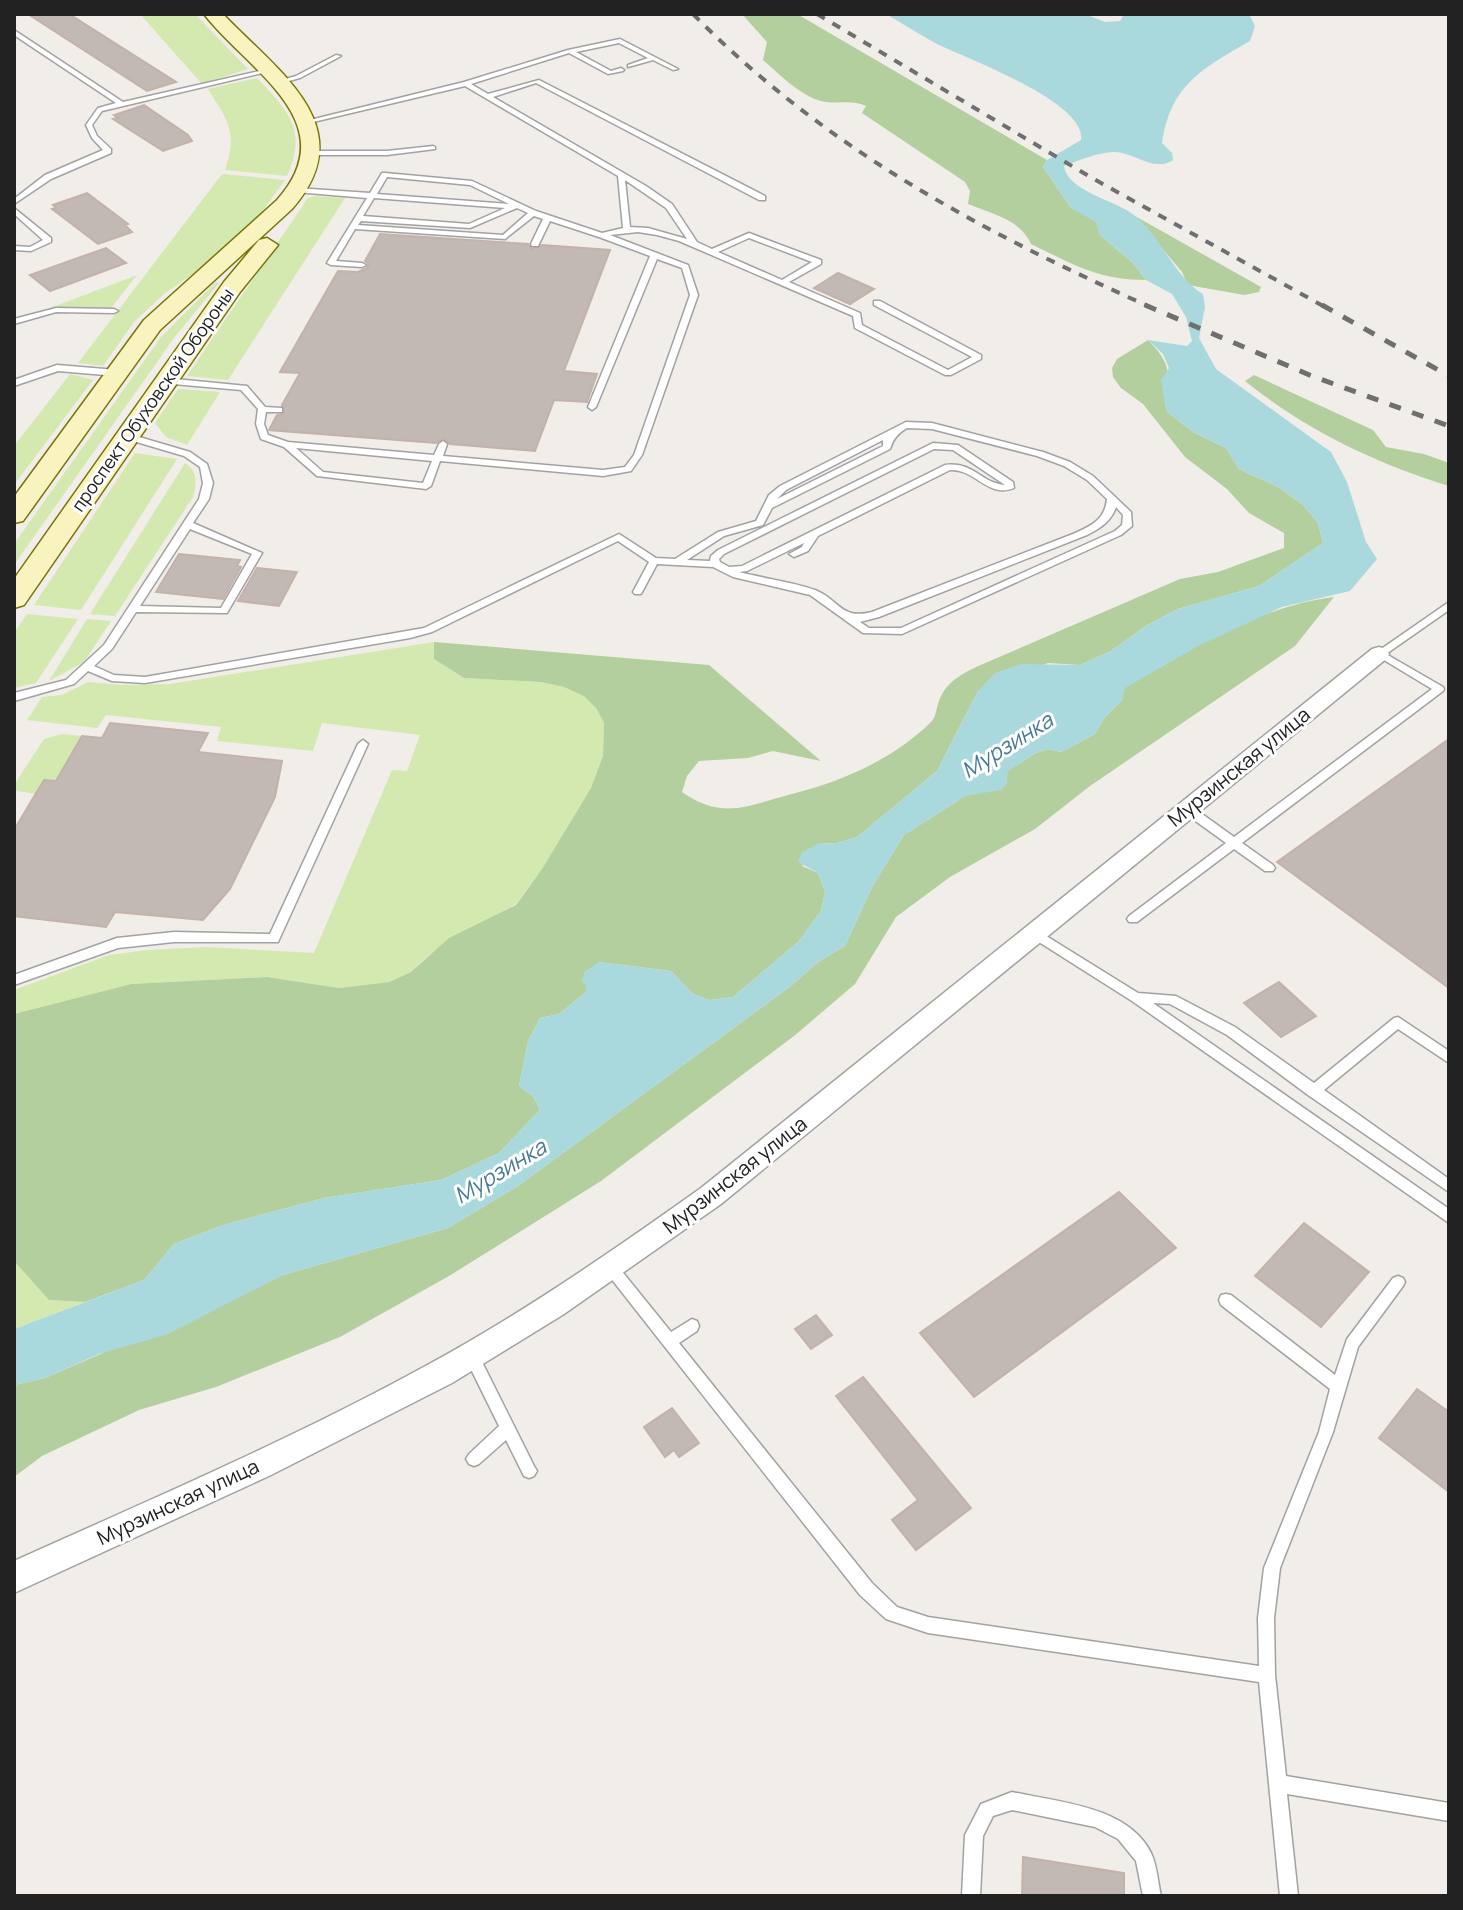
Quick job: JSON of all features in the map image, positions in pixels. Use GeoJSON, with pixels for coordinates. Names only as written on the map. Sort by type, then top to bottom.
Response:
{"type":"FeatureCollection","features":[{"type":"Feature","properties":{"kind":"street"},"geometry":{"type":"LineString","coordinates":[[213,14],[299,104],[309,121]]}},
{"type":"Feature","properties":{"kind":"street","name":"проспект Обуховской Обороны"},"geometry":{"type":"LineString","coordinates":[[14,599],[232,287],[288,216],[292,196],[312,153],[309,121]]}},
{"type":"Feature","properties":{"kind":"street","name":"проспект Обуховской Обороны"},"geometry":{"type":"LineString","coordinates":[[14,515],[152,325],[292,196]]}},
{"type":"Feature","properties":{"kind":"street","name":"Мурзинская улица"},"geometry":{"type":"LineString","coordinates":[[14,1577],[370,1411],[471,1355],[611,1268],[711,1196],[1379,654]]}},
{"type":"Feature","properties":{"kind":"lane"},"geometry":{"type":"LineString","coordinates":[[14,32],[120,103]]}},
{"type":"Feature","properties":{"kind":"lane"},"geometry":{"type":"LineString","coordinates":[[309,121],[466,84],[570,51],[620,41],[675,69]]}},
{"type":"Feature","properties":{"kind":"lane"},"geometry":{"type":"LineString","coordinates":[[570,51],[610,73],[621,70]]}},
{"type":"Feature","properties":{"kind":"lane"},"geometry":{"type":"LineString","coordinates":[[14,202],[48,177],[108,151],[94,137],[89,125],[100,109],[273,76],[298,77],[338,56]]}},
{"type":"Feature","properties":{"kind":"lane"},"geometry":{"type":"LineString","coordinates":[[630,66],[654,58]]}},
{"type":"Feature","properties":{"kind":"lane"},"geometry":{"type":"LineString","coordinates":[[487,97],[537,81],[762,198]]}},
{"type":"Feature","properties":{"kind":"lane"},"geometry":{"type":"LineString","coordinates":[[466,84],[669,206],[694,244]]}},
{"type":"Feature","properties":{"kind":"lane"},"geometry":{"type":"LineString","coordinates":[[312,153],[387,153],[433,148]]}},
{"type":"Feature","properties":{"kind":"lane"},"geometry":{"type":"LineString","coordinates":[[262,409],[260,424],[264,437],[287,445],[603,473],[628,469],[638,455],[694,295],[685,267],[602,235],[547,219],[472,183],[385,175],[331,263],[362,265]]}},
{"type":"Feature","properties":{"kind":"lane"},"geometry":{"type":"LineString","coordinates":[[621,177],[626,227]]}},
{"type":"Feature","properties":{"kind":"lane"},"geometry":{"type":"LineString","coordinates":[[292,196],[373,195],[516,206]]}},
{"type":"Feature","properties":{"kind":"lane"},"geometry":{"type":"LineString","coordinates":[[354,222],[470,226],[516,206]]}},
{"type":"Feature","properties":{"kind":"lane"},"geometry":{"type":"LineString","coordinates":[[14,210],[48,240],[31,249],[14,248]]}},
{"type":"Feature","properties":{"kind":"lane"},"geometry":{"type":"LineString","coordinates":[[354,222],[505,237],[533,213]]}},
{"type":"Feature","properties":{"kind":"lane"},"geometry":{"type":"LineString","coordinates":[[535,244],[547,219]]}},
{"type":"Feature","properties":{"kind":"lane"},"geometry":{"type":"LineString","coordinates":[[602,235],[626,227],[653,230],[714,251],[857,315]]}},
{"type":"Feature","properties":{"kind":"lane"},"geometry":{"type":"LineString","coordinates":[[714,251],[749,235],[818,262],[784,282]]}},
{"type":"Feature","properties":{"kind":"lane"},"geometry":{"type":"LineString","coordinates":[[592,407],[655,254]]}},
{"type":"Feature","properties":{"kind":"lane"},"geometry":{"type":"LineString","coordinates":[[857,315],[887,297]]}},
{"type":"Feature","properties":{"kind":"lane"},"geometry":{"type":"LineString","coordinates":[[857,315],[858,326],[948,373],[978,357],[877,303]]}},
{"type":"Feature","properties":{"kind":"lane"},"geometry":{"type":"LineString","coordinates":[[14,322],[56,310],[114,311]]}},
{"type":"Feature","properties":{"kind":"lane"},"geometry":{"type":"LineString","coordinates":[[14,383],[57,368],[117,373]]}},
{"type":"Feature","properties":{"kind":"lane"},"geometry":{"type":"LineString","coordinates":[[165,381],[244,388],[262,409],[279,410]]}},
{"type":"Feature","properties":{"kind":"lane"},"geometry":{"type":"LineString","coordinates":[[88,667],[112,678],[145,680],[410,635],[428,630],[619,537],[654,561],[715,564],[813,593],[867,631],[902,631],[1118,533],[1127,526],[1128,514],[1090,478],[1067,464],[951,429],[906,425],[783,488],[774,495],[760,523],[721,534],[678,561]]}},
{"type":"Feature","properties":{"kind":"lane"},"geometry":{"type":"LineString","coordinates":[[14,697],[70,682],[108,647],[189,525],[206,491],[208,475],[204,466],[187,454],[126,436]]}},
{"type":"Feature","properties":{"kind":"lane"},"geometry":{"type":"LineString","coordinates":[[287,445],[320,474],[426,486],[443,444]]}},
{"type":"Feature","properties":{"kind":"lane"},"geometry":{"type":"LineString","coordinates":[[715,564],[714,558],[721,552],[933,446],[955,447],[1010,484],[1009,488],[994,488],[971,471],[956,465],[948,467],[744,569],[727,570]]}},
{"type":"Feature","properties":{"kind":"lane"},"geometry":{"type":"LineString","coordinates":[[842,614],[858,619],[875,615],[1076,536],[1105,522],[1112,511],[1112,498]]}},
{"type":"Feature","properties":{"kind":"lane"},"geometry":{"type":"LineString","coordinates":[[135,609],[224,611],[257,553],[189,525]]}},
{"type":"Feature","properties":{"kind":"lane"},"geometry":{"type":"LineString","coordinates":[[794,554],[805,549],[815,534]]}},
{"type":"Feature","properties":{"kind":"lane"},"geometry":{"type":"LineString","coordinates":[[638,592],[654,561]]}},
{"type":"Feature","properties":{"kind":"lane"},"geometry":{"type":"LineString","coordinates":[[1133,919],[1439,689],[1379,654],[1449,605]]}},
{"type":"Feature","properties":{"kind":"lane"},"geometry":{"type":"LineString","coordinates":[[14,980],[117,943],[174,937],[274,939],[363,744]]}},
{"type":"Feature","properties":{"kind":"lane"},"geometry":{"type":"LineString","coordinates":[[1187,809],[1269,868]]}},
{"type":"Feature","properties":{"kind":"lane"},"geometry":{"type":"LineString","coordinates":[[1035,934],[1136,998],[1449,1217]]}},
{"type":"Feature","properties":{"kind":"lane"},"geometry":{"type":"LineString","coordinates":[[1136,998],[1172,999],[1231,1031],[1449,1186]]}},
{"type":"Feature","properties":{"kind":"lane"},"geometry":{"type":"LineString","coordinates":[[1313,1091],[1398,1022],[1449,1058]]}},
{"type":"Feature","properties":{"kind":"lane"},"geometry":{"type":"LineString","coordinates":[[611,1268],[866,1589],[892,1613],[928,1625],[1267,1675]]}},
{"type":"Feature","properties":{"kind":"lane"},"geometry":{"type":"LineString","coordinates":[[1289,1896],[1267,1675],[1266,1618],[1272,1568],[1326,1432],[1352,1344],[1398,1282]]}},
{"type":"Feature","properties":{"kind":"lane"},"geometry":{"type":"LineString","coordinates":[[1226,1300],[1338,1386]]}},
{"type":"Feature","properties":{"kind":"lane"},"geometry":{"type":"LineString","coordinates":[[669,1342],[692,1326]]}},
{"type":"Feature","properties":{"kind":"lane"},"geometry":{"type":"LineString","coordinates":[[471,1355],[529,1471]]}},
{"type":"Feature","properties":{"kind":"lane"},"geometry":{"type":"LineString","coordinates":[[474,1459],[507,1429]]}},
{"type":"Feature","properties":{"kind":"lane"},"geometry":{"type":"LineString","coordinates":[[1280,1784],[1449,1812]]}},
{"type":"Feature","properties":{"kind":"lane"},"geometry":{"type":"LineString","coordinates":[[971,1896],[974,1835],[987,1810],[1012,1801],[1097,1819],[1124,1833],[1144,1857],[1152,1896]]}},
{"type":"Feature","properties":{"kind":"green space"},"geometry":{"type":"Polygon","coordinates":[[[140,14],[195,14],[248,69],[202,84],[140,14]]]}},
{"type":"Feature","properties":{"kind":"green space"},"geometry":{"type":"Polygon","coordinates":[[[742,14],[797,14],[1047,160],[1043,167],[1071,208],[1090,216],[1096,222],[1100,235],[1133,263],[1146,280],[1099,274],[1073,264],[1031,244],[1013,223],[968,204],[970,191],[965,182],[862,113],[866,106],[821,101],[783,78],[763,60],[767,42],[742,14]]]}},
{"type":"Feature","properties":{"kind":"green space"},"geometry":{"type":"Polygon","coordinates":[[[257,78],[292,122],[296,146],[287,176],[225,170],[231,136],[221,110],[208,89],[257,78]]]}},
{"type":"Feature","properties":{"kind":"green space"},"geometry":{"type":"Polygon","coordinates":[[[222,174],[285,180],[254,223],[223,253],[164,294],[134,322],[103,366],[78,363],[222,174]]]}},
{"type":"Feature","properties":{"kind":"green space"},"geometry":{"type":"Polygon","coordinates":[[[308,198],[345,198],[228,380],[187,376],[308,198]]]}},
{"type":"Feature","properties":{"kind":"green space"},"geometry":{"type":"Polygon","coordinates":[[[1135,216],[1261,287],[1259,292],[1244,295],[1188,285],[1182,272],[1135,216]]]}},
{"type":"Feature","properties":{"kind":"green space"},"geometry":{"type":"Polygon","coordinates":[[[137,275],[111,308],[53,307],[137,275]]]}},
{"type":"Feature","properties":{"kind":"green space"},"geometry":{"type":"Polygon","coordinates":[[[216,282],[219,283],[174,338],[14,565],[14,544],[161,337],[216,282]]]}},
{"type":"Feature","properties":{"kind":"green space"},"geometry":{"type":"Polygon","coordinates":[[[1148,340],[1162,357],[1168,372],[1166,411],[1193,432],[1226,448],[1239,469],[1280,488],[1303,505],[1318,523],[1323,543],[1259,586],[1178,609],[1147,625],[1111,651],[1080,665],[1048,663],[978,691],[937,771],[857,837],[837,843],[817,844],[802,866],[818,873],[825,892],[821,911],[799,941],[733,997],[710,1000],[693,994],[671,971],[599,962],[586,985],[586,992],[559,1014],[540,1018],[528,1041],[519,1086],[533,1096],[540,1110],[499,1153],[441,1180],[324,1198],[223,1225],[174,1244],[144,1280],[85,1302],[49,1300],[14,1261],[14,1014],[131,984],[267,977],[339,988],[389,982],[411,972],[449,938],[516,905],[542,869],[591,788],[603,756],[604,723],[596,708],[584,696],[564,687],[541,682],[464,678],[434,659],[434,642],[709,665],[821,761],[773,751],[748,758],[699,761],[687,776],[682,792],[710,806],[736,808],[811,789],[867,767],[917,735],[932,721],[948,686],[976,667],[1180,579],[1218,572],[1284,548],[1284,533],[1249,513],[1227,489],[1185,457],[1143,404],[1121,388],[1113,377],[1112,368],[1117,359],[1148,340]]]}},
{"type":"Feature","properties":{"kind":"green space"},"geometry":{"type":"Polygon","coordinates":[[[70,374],[93,380],[14,485],[14,446],[70,374]]]}},
{"type":"Feature","properties":{"kind":"green space"},"geometry":{"type":"Polygon","coordinates":[[[1254,375],[1373,430],[1386,447],[1424,454],[1449,463],[1449,486],[1368,456],[1317,430],[1245,381],[1254,375]]]}},
{"type":"Feature","properties":{"kind":"green space"},"geometry":{"type":"Polygon","coordinates":[[[178,389],[220,392],[187,445],[166,437],[155,423],[178,389]]]}},
{"type":"Feature","properties":{"kind":"green space"},"geometry":{"type":"Polygon","coordinates":[[[135,453],[177,459],[81,610],[34,605],[135,453]]]}},
{"type":"Feature","properties":{"kind":"green space"},"geometry":{"type":"Polygon","coordinates":[[[185,463],[195,478],[193,497],[115,616],[90,614],[185,463]]]}},
{"type":"Feature","properties":{"kind":"green space"},"geometry":{"type":"Polygon","coordinates":[[[1334,597],[1295,646],[1090,786],[1035,829],[950,877],[896,917],[855,984],[794,1036],[601,1181],[449,1276],[340,1337],[216,1387],[139,1410],[42,1456],[14,1477],[14,1385],[45,1378],[283,1275],[448,1228],[518,1186],[791,986],[818,962],[845,946],[873,885],[904,835],[965,796],[1006,785],[1007,771],[1036,753],[1048,749],[1061,752],[1095,734],[1105,717],[1122,700],[1124,688],[1172,659],[1253,619],[1280,609],[1334,597]]]}},
{"type":"Feature","properties":{"kind":"green space"},"geometry":{"type":"Polygon","coordinates":[[[27,614],[78,619],[36,683],[14,688],[14,633],[27,614]]]}},
{"type":"Feature","properties":{"kind":"green space"},"geometry":{"type":"Polygon","coordinates":[[[87,619],[111,621],[84,662],[49,681],[87,619]]]}},
{"type":"Feature","properties":{"kind":"green space"},"geometry":{"type":"Polygon","coordinates":[[[434,642],[434,659],[464,678],[541,682],[564,687],[584,695],[604,723],[603,756],[591,788],[542,869],[516,904],[429,955],[411,972],[389,982],[339,988],[267,977],[131,984],[14,1014],[14,990],[109,955],[206,947],[314,953],[392,770],[407,771],[420,735],[322,723],[313,751],[217,741],[221,727],[106,715],[97,728],[27,720],[42,697],[62,695],[88,682],[170,684],[434,642]]]}},
{"type":"Feature","properties":{"kind":"green space"},"geometry":{"type":"Polygon","coordinates":[[[62,734],[82,736],[56,781],[36,794],[17,791],[14,785],[44,739],[62,734]]]}},
{"type":"Feature","properties":{"kind":"green space"},"geometry":{"type":"Polygon","coordinates":[[[14,1261],[49,1300],[85,1302],[14,1329],[14,1261]]]}},
{"type":"Feature","properties":{"kind":"water","name":"Мурзинка"},"geometry":{"type":"Polygon","coordinates":[[[886,14],[1085,14],[1105,22],[1120,21],[1124,14],[1249,14],[1255,26],[1250,41],[1191,80],[1173,106],[1162,143],[1172,153],[1173,160],[1150,163],[1113,152],[1064,166],[1067,175],[1082,189],[1126,210],[1144,224],[1184,277],[1203,294],[1205,307],[1199,338],[1216,369],[1331,452],[1347,482],[1366,542],[1377,559],[1350,591],[1282,607],[1198,646],[1125,688],[1122,700],[1105,717],[1095,734],[1061,752],[1048,749],[1036,753],[1008,771],[1006,785],[1001,790],[965,796],[904,835],[873,885],[845,946],[818,962],[791,986],[518,1186],[448,1228],[283,1275],[168,1334],[99,1354],[45,1378],[14,1385],[14,1329],[144,1280],[174,1244],[223,1225],[324,1198],[441,1180],[499,1153],[540,1110],[533,1096],[519,1086],[528,1041],[540,1018],[559,1014],[586,992],[586,985],[582,982],[584,972],[599,962],[671,971],[693,994],[710,1000],[733,997],[799,941],[821,911],[825,892],[818,873],[798,862],[802,852],[817,844],[837,843],[857,837],[937,771],[978,691],[995,673],[1021,664],[1080,665],[1111,651],[1147,625],[1178,609],[1259,586],[1323,543],[1318,523],[1303,505],[1280,488],[1239,469],[1226,448],[1193,432],[1166,411],[1161,380],[1169,368],[1163,354],[1148,340],[1187,346],[1192,341],[1186,317],[1172,294],[1146,280],[1133,263],[1100,235],[1096,222],[1071,208],[1043,167],[1047,160],[1081,140],[1078,126],[1065,111],[1022,83],[935,43],[886,14]]]}},
{"type":"Feature","properties":{"kind":"building"},"geometry":{"type":"Polygon","coordinates":[[[28,14],[69,14],[176,82],[147,91],[28,14]]]}},
{"type":"Feature","properties":{"kind":"building"},"geometry":{"type":"Polygon","coordinates":[[[144,105],[192,141],[163,151],[113,119],[118,118],[114,115],[144,105]]]}},
{"type":"Feature","properties":{"kind":"building"},"geometry":{"type":"Polygon","coordinates":[[[87,193],[128,224],[125,225],[132,232],[98,244],[52,209],[56,208],[53,205],[87,193]]]}},
{"type":"Feature","properties":{"kind":"building"},"geometry":{"type":"Polygon","coordinates":[[[380,234],[528,244],[532,249],[542,245],[610,250],[564,371],[597,374],[587,402],[554,400],[535,451],[450,444],[443,438],[436,443],[269,430],[277,415],[284,414],[282,405],[300,373],[280,372],[338,271],[358,272],[367,268],[369,264],[365,261],[380,234]]]}},
{"type":"Feature","properties":{"kind":"building"},"geometry":{"type":"Polygon","coordinates":[[[106,248],[126,263],[50,291],[30,275],[106,248]]]}},
{"type":"Feature","properties":{"kind":"building"},"geometry":{"type":"Polygon","coordinates":[[[838,273],[874,289],[850,304],[814,288],[838,273]]]}},
{"type":"Feature","properties":{"kind":"building"},"geometry":{"type":"Polygon","coordinates":[[[179,554],[240,560],[237,566],[241,567],[223,599],[156,592],[179,554]]]}},
{"type":"Feature","properties":{"kind":"building"},"geometry":{"type":"Polygon","coordinates":[[[257,568],[297,572],[279,606],[238,601],[257,568]]]}},
{"type":"Feature","properties":{"kind":"building"},"geometry":{"type":"Polygon","coordinates":[[[110,723],[208,733],[198,752],[282,761],[275,797],[230,889],[203,920],[115,912],[106,927],[14,916],[14,830],[44,780],[56,781],[82,736],[102,738],[110,723]]]}},
{"type":"Feature","properties":{"kind":"building"},"geometry":{"type":"Polygon","coordinates":[[[1449,739],[1449,988],[1277,862],[1449,739]]]}},
{"type":"Feature","properties":{"kind":"building"},"geometry":{"type":"Polygon","coordinates":[[[1279,982],[1316,1016],[1281,1037],[1244,1003],[1279,982]]]}},
{"type":"Feature","properties":{"kind":"building"},"geometry":{"type":"Polygon","coordinates":[[[1119,1192],[1176,1248],[974,1397],[920,1333],[1119,1192]]]}},
{"type":"Feature","properties":{"kind":"building"},"geometry":{"type":"Polygon","coordinates":[[[1304,1223],[1369,1272],[1321,1327],[1255,1276],[1304,1223]]]}},
{"type":"Feature","properties":{"kind":"building"},"geometry":{"type":"Polygon","coordinates":[[[816,1315],[832,1335],[811,1349],[795,1329],[816,1315]]]}},
{"type":"Feature","properties":{"kind":"building"},"geometry":{"type":"Polygon","coordinates":[[[863,1377],[971,1508],[916,1550],[892,1520],[918,1500],[836,1396],[863,1377]]]}},
{"type":"Feature","properties":{"kind":"building"},"geometry":{"type":"Polygon","coordinates":[[[1417,1389],[1449,1412],[1449,1492],[1379,1438],[1417,1389]]]}},
{"type":"Feature","properties":{"kind":"building"},"geometry":{"type":"Polygon","coordinates":[[[672,1408],[699,1443],[679,1457],[674,1450],[665,1457],[644,1427],[672,1408]]]}},
{"type":"Feature","properties":{"kind":"building"},"geometry":{"type":"Polygon","coordinates":[[[1023,1857],[1124,1873],[1124,1896],[1022,1896],[1023,1857]]]}},
{"type":"Feature","properties":{"kind":"railway"},"geometry":{"type":"LineString","coordinates":[[693,14],[796,106],[907,182],[1025,248],[1150,307]]}},
{"type":"Feature","properties":{"kind":"railway"},"geometry":{"type":"LineString","coordinates":[[817,14],[1092,178],[1325,307]]}},
{"type":"Feature","properties":{"kind":"railway"},"geometry":{"type":"LineString","coordinates":[[1145,305],[1312,376],[1449,426]]}},
{"type":"Feature","properties":{"kind":"railway"},"geometry":{"type":"LineString","coordinates":[[1322,305],[1449,376]]}}]}
